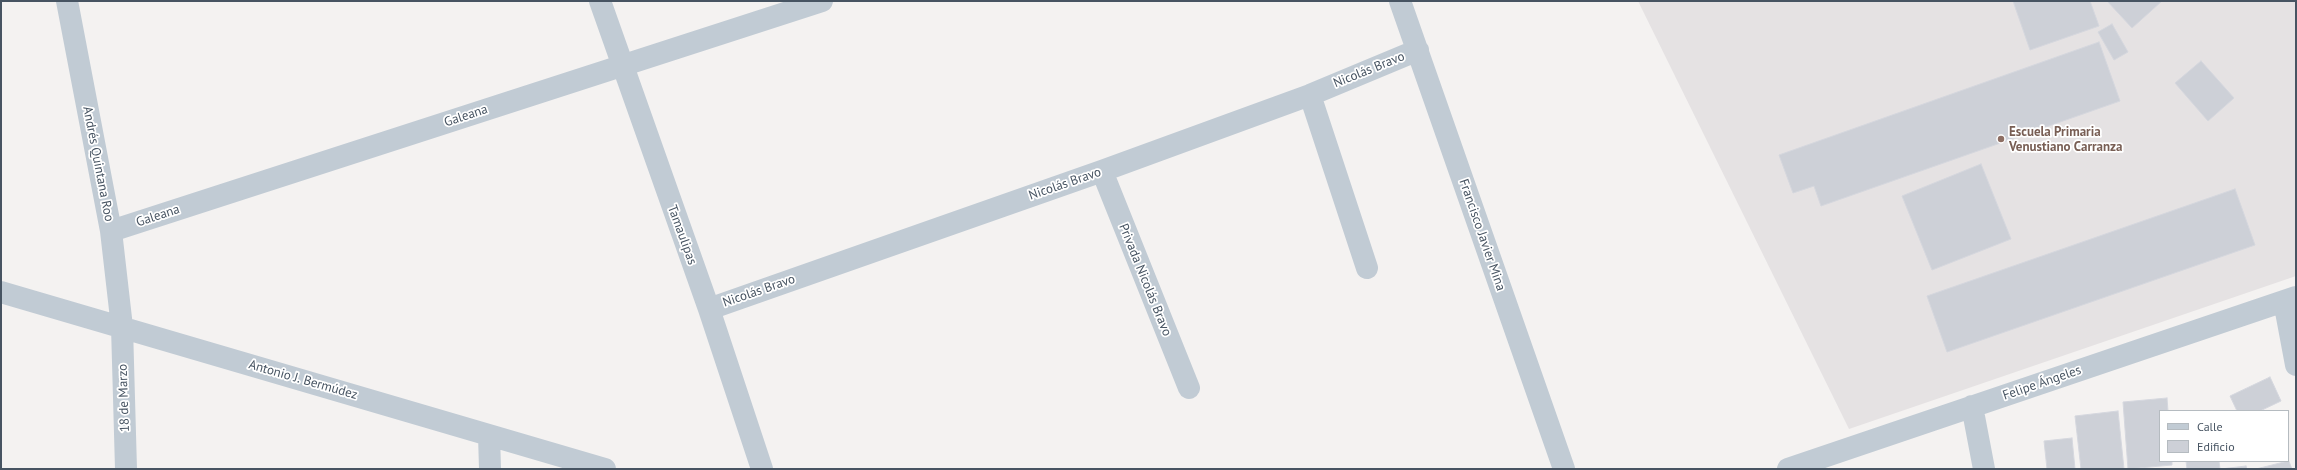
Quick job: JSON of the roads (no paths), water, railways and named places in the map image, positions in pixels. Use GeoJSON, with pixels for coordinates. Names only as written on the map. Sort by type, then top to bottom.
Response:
{"type":"FeatureCollection","features":[{"type":"Feature","properties":{"kind":"street","name":"Andrés Quintana Roo"},"geometry":{"type":"LineString","coordinates":[[67,1],[111,231],[122,327]]}},
{"type":"Feature","properties":{"kind":"street","name":"Tamaulipas"},"geometry":{"type":"LineString","coordinates":[[600,1],[709,309],[762,469]]}},
{"type":"Feature","properties":{"kind":"street","name":"Galeana"},"geometry":{"type":"LineString","coordinates":[[111,231],[822,1]]}},
{"type":"Feature","properties":{"kind":"street","name":"Francisco Javier Mina"},"geometry":{"type":"LineString","coordinates":[[1400,1],[1564,469]]}},
{"type":"Feature","properties":{"kind":"street","name":"Nicolás Bravo"},"geometry":{"type":"LineString","coordinates":[[709,309],[1102,171],[1310,95],[1418,50]]}},
{"type":"Feature","properties":{"kind":"street"},"geometry":{"type":"LineString","coordinates":[[1310,95],[1367,268]]}},
{"type":"Feature","properties":{"kind":"street","name":"Privada Nicolás Bravo"},"geometry":{"type":"LineString","coordinates":[[1102,171],[1189,388]]}},
{"type":"Feature","properties":{"kind":"street","name":"Antonio J. Bermúdez"},"geometry":{"type":"LineString","coordinates":[[1,292],[604,469]]}},
{"type":"Feature","properties":{"kind":"street"},"geometry":{"type":"LineString","coordinates":[[2290,299],[2296,365]]}},
{"type":"Feature","properties":{"kind":"street","name":"Felipe Ángeles"},"geometry":{"type":"LineString","coordinates":[[1788,469],[2290,299]]}},
{"type":"Feature","properties":{"kind":"street","name":"18 de Marzo"},"geometry":{"type":"LineString","coordinates":[[122,327],[126,469]]}},
{"type":"Feature","properties":{"kind":"street"},"geometry":{"type":"LineString","coordinates":[[1972,406],[1984,469]]}},
{"type":"Feature","properties":{"kind":"street"},"geometry":{"type":"LineString","coordinates":[[489,435],[490,469]]}},
{"type":"Feature","properties":{"kind":"place","name":"Escuela Primaria Venustiano Carranza"},"geometry":{"type":"Point","coordinates":[2001,139]}}]}
